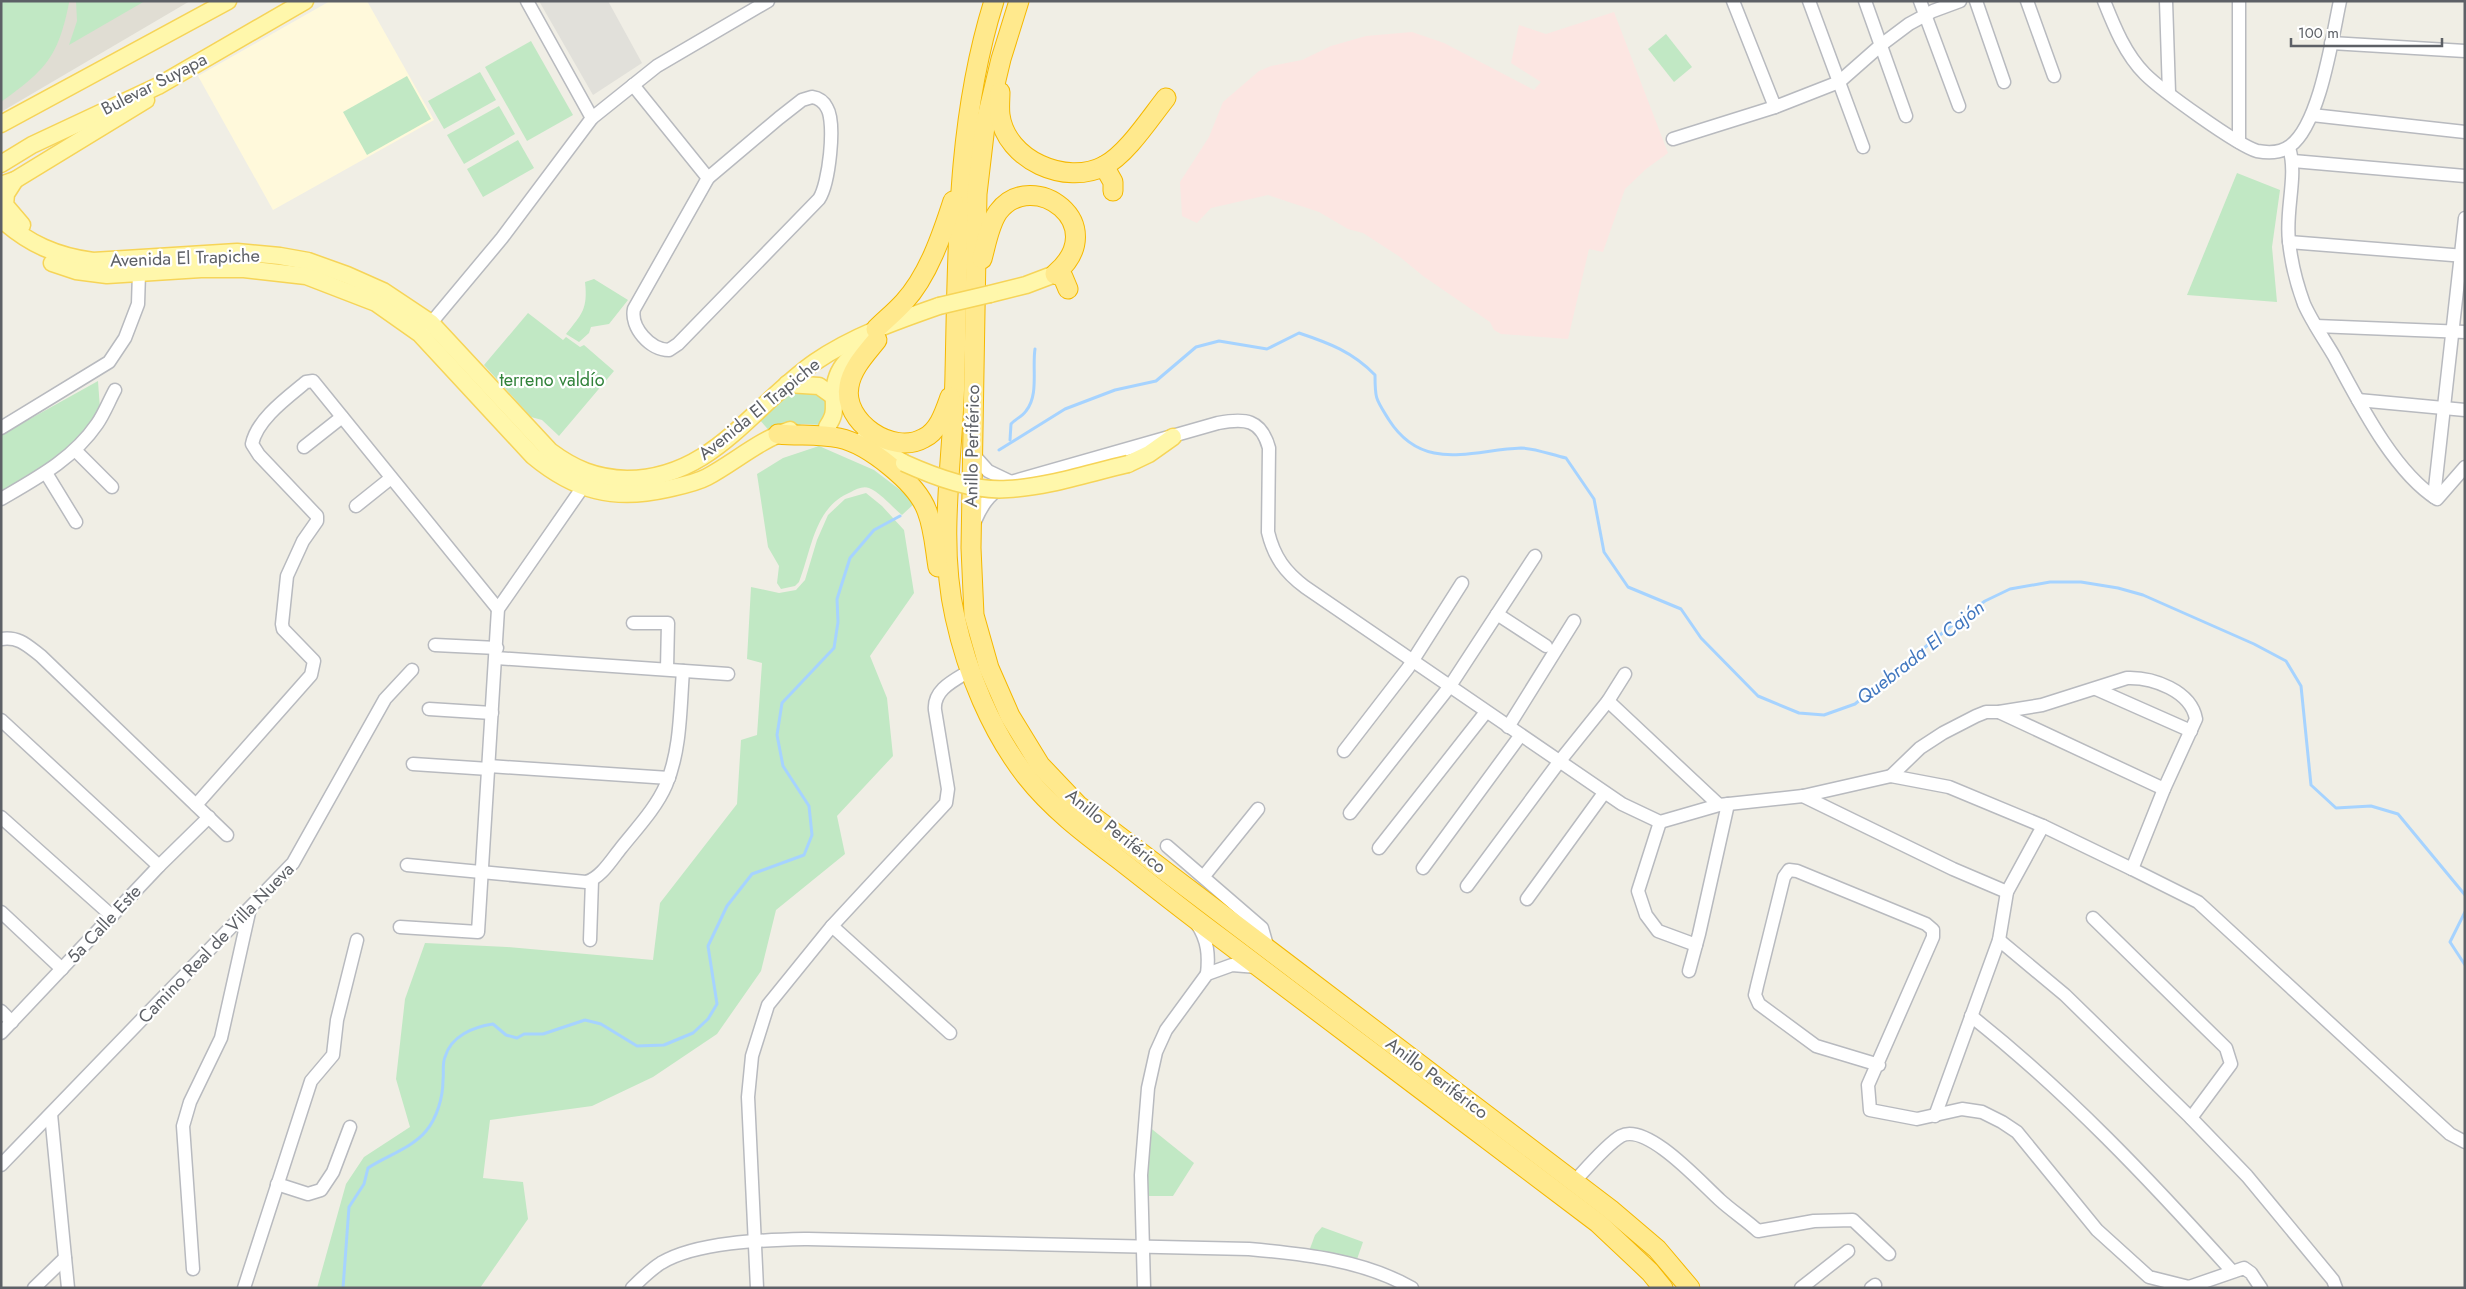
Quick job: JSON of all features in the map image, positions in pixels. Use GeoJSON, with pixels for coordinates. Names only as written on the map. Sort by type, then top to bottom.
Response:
{"type":"FeatureCollection","features":[{"type":"Feature","properties":{"kind":"highway","name":"Anillo Periférico"},"geometry":{"type":"LineString","coordinates":[[994,1],[988,21],[968,123],[961,179],[955,379],[947,546],[952,598],[969,662],[994,725],[1026,776],[1066,819],[1258,967],[1598,1223],[1650,1272],[1663,1288]]}},
{"type":"Feature","properties":{"kind":"highway","name":"Anillo Periférico"},"geometry":{"type":"LineString","coordinates":[[1019,1],[1001,59],[985,126],[978,184],[972,453],[971,533],[974,615],[989,668],[1010,716],[1040,765],[1078,806],[1574,1182],[1657,1249],[1690,1288]]}},
{"type":"Feature","properties":{"kind":"highway"},"geometry":{"type":"LineString","coordinates":[[1001,59],[1000,116],[1009,137],[1018,150],[1029,158],[1063,173],[1083,173],[1104,166],[1118,156],[1166,98]]}},
{"type":"Feature","properties":{"kind":"highway"},"geometry":{"type":"LineString","coordinates":[[1104,166],[1112,182],[1113,191]]}},
{"type":"Feature","properties":{"kind":"highway"},"geometry":{"type":"LineString","coordinates":[[955,379],[938,424],[926,438],[913,444],[892,442],[873,432],[858,419],[848,399],[848,385],[854,371],[876,335],[919,281],[946,225],[961,179]]}},
{"type":"Feature","properties":{"kind":"highway"},"geometry":{"type":"LineString","coordinates":[[976,280],[997,215],[1012,200],[1036,195],[1048,198],[1062,207],[1076,229],[1076,245],[1072,255],[1055,274],[1063,277],[1068,289]]}},
{"type":"Feature","properties":{"kind":"highway"},"geometry":{"type":"LineString","coordinates":[[773,436],[840,438],[872,453],[916,493],[927,510],[944,613],[950,633],[969,662]]}},
{"type":"Feature","properties":{"kind":"main road","name":"Bulevar Suyapa"},"geometry":{"type":"LineString","coordinates":[[3,124],[228,1]]}},
{"type":"Feature","properties":{"kind":"main road","name":"Bulevar Suyapa"},"geometry":{"type":"LineString","coordinates":[[1,164],[32,146],[104,110],[158,86],[305,1]]}},
{"type":"Feature","properties":{"kind":"main road"},"geometry":{"type":"LineString","coordinates":[[129,259],[68,248],[37,234],[19,223],[8,211],[4,200],[8,183],[143,103],[158,86]]}},
{"type":"Feature","properties":{"kind":"main road","name":"Avenida El Trapiche"},"geometry":{"type":"LineString","coordinates":[[1,219],[28,240],[60,255],[93,261],[237,252],[280,256],[308,261],[383,291],[426,328],[550,451],[587,481],[611,494],[643,494],[705,478],[773,436],[796,428],[827,427],[849,432],[872,442],[904,462],[954,481],[985,488],[1007,490],[1035,486],[1128,464],[1150,454],[1173,437]]}},
{"type":"Feature","properties":{"kind":"main road","name":"Avenida El Trapiche"},"geometry":{"type":"LineString","coordinates":[[1,233],[32,254],[68,268],[106,275],[244,269],[306,276],[376,303],[426,328]]}},
{"type":"Feature","properties":{"kind":"main road"},"geometry":{"type":"LineString","coordinates":[[140,273],[143,267],[153,262],[203,260],[237,252]]}},
{"type":"Feature","properties":{"kind":"main road","name":"Avenida El Trapiche"},"geometry":{"type":"LineString","coordinates":[[587,481],[610,478],[646,479],[676,472],[705,457],[754,416],[787,384],[838,348],[876,335],[940,306],[1026,285],[1055,274]]}},
{"type":"Feature","properties":{"kind":"main road"},"geometry":{"type":"LineString","coordinates":[[827,427],[833,418],[836,407],[834,396],[839,369],[852,354],[876,335]]}},
{"type":"Feature","properties":{"kind":"main road"},"geometry":{"type":"LineString","coordinates":[[787,384],[819,386],[834,396]]}},
{"type":"Feature","properties":{"kind":"main road"},"geometry":{"type":"LineString","coordinates":[[754,416],[760,428],[773,436]]}},
{"type":"Feature","properties":{"kind":"street"},"geometry":{"type":"LineString","coordinates":[[527,1],[592,118]]}},
{"type":"Feature","properties":{"kind":"street"},"geometry":{"type":"LineString","coordinates":[[426,328],[502,238],[592,118],[657,66],[768,1]]}},
{"type":"Feature","properties":{"kind":"street"},"geometry":{"type":"LineString","coordinates":[[1733,1],[1775,107]]}},
{"type":"Feature","properties":{"kind":"street"},"geometry":{"type":"LineString","coordinates":[[1809,1],[1863,147]]}},
{"type":"Feature","properties":{"kind":"street"},"geometry":{"type":"LineString","coordinates":[[1865,1],[1906,116]]}},
{"type":"Feature","properties":{"kind":"street"},"geometry":{"type":"LineString","coordinates":[[1920,1],[1959,106]]}},
{"type":"Feature","properties":{"kind":"street"},"geometry":{"type":"LineString","coordinates":[[1673,139],[1775,107],[1839,82],[1881,45],[1925,15],[1960,1]]}},
{"type":"Feature","properties":{"kind":"street"},"geometry":{"type":"LineString","coordinates":[[1976,1],[2004,82]]}},
{"type":"Feature","properties":{"kind":"street"},"geometry":{"type":"LineString","coordinates":[[2027,1],[2054,76]]}},
{"type":"Feature","properties":{"kind":"street"},"geometry":{"type":"LineString","coordinates":[[2104,1],[2124,48],[2144,74],[2239,142],[2257,150],[2273,153],[2289,148],[2303,134],[2312,115],[2340,1]]}},
{"type":"Feature","properties":{"kind":"street"},"geometry":{"type":"LineString","coordinates":[[2166,1],[2169,93]]}},
{"type":"Feature","properties":{"kind":"street"},"geometry":{"type":"LineString","coordinates":[[2239,1],[2239,142]]}},
{"type":"Feature","properties":{"kind":"street"},"geometry":{"type":"LineString","coordinates":[[2331,42],[2465,51]]}},
{"type":"Feature","properties":{"kind":"street"},"geometry":{"type":"LineString","coordinates":[[633,85],[708,178]]}},
{"type":"Feature","properties":{"kind":"street"},"geometry":{"type":"LineString","coordinates":[[816,98],[827,107],[831,123],[829,170],[827,183],[819,199],[678,344],[671,349],[664,350],[655,347],[640,332],[634,322],[634,309],[708,178],[749,142],[802,100],[816,98]]}},
{"type":"Feature","properties":{"kind":"street"},"geometry":{"type":"LineString","coordinates":[[2312,115],[2465,132]]}},
{"type":"Feature","properties":{"kind":"street"},"geometry":{"type":"LineString","coordinates":[[2289,148],[2293,161],[2287,216],[2289,242],[2304,303],[2316,326],[2358,400],[2412,480],[2437,499],[2465,467]]}},
{"type":"Feature","properties":{"kind":"street"},"geometry":{"type":"LineString","coordinates":[[2293,161],[2465,176]]}},
{"type":"Feature","properties":{"kind":"street"},"geometry":{"type":"LineString","coordinates":[[2434,497],[2446,407],[2459,332],[2465,218]]}},
{"type":"Feature","properties":{"kind":"street"},"geometry":{"type":"LineString","coordinates":[[2289,242],[2463,256]]}},
{"type":"Feature","properties":{"kind":"street"},"geometry":{"type":"LineString","coordinates":[[1,428],[108,362],[125,338],[138,304],[140,273]]}},
{"type":"Feature","properties":{"kind":"street"},"geometry":{"type":"LineString","coordinates":[[2316,326],[2459,332]]}},
{"type":"Feature","properties":{"kind":"street"},"geometry":{"type":"LineString","coordinates":[[196,805],[311,675],[314,666],[314,661],[283,629],[282,624],[287,576],[303,541],[318,521],[317,516],[259,455],[252,444],[253,438],[277,407],[310,381],[313,381],[498,609]]}},
{"type":"Feature","properties":{"kind":"street"},"geometry":{"type":"LineString","coordinates":[[1,499],[46,473],[75,450],[97,424],[115,390]]}},
{"type":"Feature","properties":{"kind":"street"},"geometry":{"type":"LineString","coordinates":[[2358,400],[2465,410]]}},
{"type":"Feature","properties":{"kind":"street"},"geometry":{"type":"LineString","coordinates":[[304,448],[342,417]]}},
{"type":"Feature","properties":{"kind":"street"},"geometry":{"type":"LineString","coordinates":[[971,533],[982,506],[990,496],[1010,482],[1233,420],[1252,422],[1266,437],[1269,448],[1268,532],[1271,546],[1280,563],[1304,587],[1622,804],[1660,822],[1723,805],[1802,796],[1891,776],[1949,787],[2044,826],[2198,902],[2450,1134],[2465,1142]]}},
{"type":"Feature","properties":{"kind":"street"},"geometry":{"type":"LineString","coordinates":[[75,450],[112,487]]}},
{"type":"Feature","properties":{"kind":"street"},"geometry":{"type":"LineString","coordinates":[[972,453],[988,471],[1010,482]]}},
{"type":"Feature","properties":{"kind":"street"},"geometry":{"type":"LineString","coordinates":[[46,473],[76,522]]}},
{"type":"Feature","properties":{"kind":"street"},"geometry":{"type":"LineString","coordinates":[[356,506],[391,478]]}},
{"type":"Feature","properties":{"kind":"street"},"geometry":{"type":"LineString","coordinates":[[400,928],[478,932],[498,609],[587,481]]}},
{"type":"Feature","properties":{"kind":"street"},"geometry":{"type":"LineString","coordinates":[[1350,813],[1450,686],[1535,556]]}},
{"type":"Feature","properties":{"kind":"street"},"geometry":{"type":"LineString","coordinates":[[1344,751],[1412,661],[1462,583]]}},
{"type":"Feature","properties":{"kind":"street"},"geometry":{"type":"LineString","coordinates":[[1497,614],[1546,646]]}},
{"type":"Feature","properties":{"kind":"street"},"geometry":{"type":"LineString","coordinates":[[1508,727],[1574,621]]}},
{"type":"Feature","properties":{"kind":"street"},"geometry":{"type":"LineString","coordinates":[[633,623],[668,623],[667,669]]}},
{"type":"Feature","properties":{"kind":"street"},"geometry":{"type":"LineString","coordinates":[[1,639],[11,637],[22,640],[41,656],[227,835]]}},
{"type":"Feature","properties":{"kind":"street"},"geometry":{"type":"LineString","coordinates":[[435,645],[496,653],[728,674]]}},
{"type":"Feature","properties":{"kind":"street"},"geometry":{"type":"LineString","coordinates":[[757,1288],[748,1097],[752,1056],[768,1005],[832,926],[946,803],[948,789],[935,710],[935,699],[943,688],[969,662]]}},
{"type":"Feature","properties":{"kind":"street","name":"Camino Real de Villa Nueva"},"geometry":{"type":"LineString","coordinates":[[1,1165],[296,858],[385,699],[412,670]]}},
{"type":"Feature","properties":{"kind":"street"},"geometry":{"type":"LineString","coordinates":[[407,864],[586,882],[592,880],[611,861],[653,807],[669,778],[677,744],[683,671]]}},
{"type":"Feature","properties":{"kind":"street"},"geometry":{"type":"LineString","coordinates":[[1467,886],[1559,762],[1608,702],[1625,674]]}},
{"type":"Feature","properties":{"kind":"street"},"geometry":{"type":"LineString","coordinates":[[1891,776],[1920,748],[1942,733],[1986,712],[1999,712],[2042,705],[2127,678],[2139,677],[2160,683],[2179,694],[2194,709],[2196,719],[2164,789],[2132,869]]}},
{"type":"Feature","properties":{"kind":"street"},"geometry":{"type":"LineString","coordinates":[[2096,689],[2191,731]]}},
{"type":"Feature","properties":{"kind":"street"},"geometry":{"type":"LineString","coordinates":[[1608,702],[1723,805]]}},
{"type":"Feature","properties":{"kind":"street"},"geometry":{"type":"LineString","coordinates":[[429,709],[492,713]]}},
{"type":"Feature","properties":{"kind":"street"},"geometry":{"type":"LineString","coordinates":[[1379,848],[1486,712]]}},
{"type":"Feature","properties":{"kind":"street"},"geometry":{"type":"LineString","coordinates":[[1999,712],[2164,789]]}},
{"type":"Feature","properties":{"kind":"street"},"geometry":{"type":"LineString","coordinates":[[1,720],[159,866]]}},
{"type":"Feature","properties":{"kind":"street"},"geometry":{"type":"LineString","coordinates":[[1423,868],[1520,736]]}},
{"type":"Feature","properties":{"kind":"street"},"geometry":{"type":"LineString","coordinates":[[413,764],[669,778]]}},
{"type":"Feature","properties":{"kind":"street"},"geometry":{"type":"LineString","coordinates":[[1527,899],[1604,793]]}},
{"type":"Feature","properties":{"kind":"street"},"geometry":{"type":"LineString","coordinates":[[1802,796],[1953,869],[2007,892]]}},
{"type":"Feature","properties":{"kind":"street"},"geometry":{"type":"LineString","coordinates":[[1689,970],[1696,945],[1723,805]]}},
{"type":"Feature","properties":{"kind":"street"},"geometry":{"type":"LineString","coordinates":[[1204,876],[1258,809]]}},
{"type":"Feature","properties":{"kind":"street"},"geometry":{"type":"LineString","coordinates":[[1,817],[112,916]]}},
{"type":"Feature","properties":{"kind":"street","name":"5a Calle Este"},"geometry":{"type":"LineString","coordinates":[[1,1033],[159,866],[209,817]]}},
{"type":"Feature","properties":{"kind":"street"},"geometry":{"type":"LineString","coordinates":[[1660,822],[1638,891],[1646,915],[1658,931],[1696,945]]}},
{"type":"Feature","properties":{"kind":"street"},"geometry":{"type":"LineString","coordinates":[[1936,1116],[1999,940],[2007,892],[2044,826]]}},
{"type":"Feature","properties":{"kind":"street"},"geometry":{"type":"LineString","coordinates":[[1167,846],[1262,928],[1268,949]]}},
{"type":"Feature","properties":{"kind":"street"},"geometry":{"type":"LineString","coordinates":[[1879,1065],[1816,1046],[1758,1004],[1755,995],[1757,986],[1784,877],[1789,870],[1797,871],[1926,924],[1933,930],[1933,937],[1879,1065],[1868,1086],[1870,1110],[1917,1119],[1962,1109],[1982,1112],[2017,1132],[2097,1230],[2149,1277],[2189,1287],[2231,1270],[2244,1268],[2251,1273],[2261,1288]]}},
{"type":"Feature","properties":{"kind":"street"},"geometry":{"type":"LineString","coordinates":[[590,940],[592,880]]}},
{"type":"Feature","properties":{"kind":"street"},"geometry":{"type":"LineString","coordinates":[[193,1269],[183,1126],[190,1102],[221,1038],[250,908]]}},
{"type":"Feature","properties":{"kind":"street"},"geometry":{"type":"LineString","coordinates":[[1144,1288],[1142,1175],[1151,1069],[1166,1030],[1207,974],[1209,959],[1204,938],[1193,919],[1182,909]]}},
{"type":"Feature","properties":{"kind":"street"},"geometry":{"type":"LineString","coordinates":[[1,912],[62,968]]}},
{"type":"Feature","properties":{"kind":"street"},"geometry":{"type":"LineString","coordinates":[[2093,918],[2226,1048],[2231,1064],[2191,1118]]}},
{"type":"Feature","properties":{"kind":"street"},"geometry":{"type":"LineString","coordinates":[[832,926],[950,1034]]}},
{"type":"Feature","properties":{"kind":"street"},"geometry":{"type":"LineString","coordinates":[[244,1288],[311,1081],[332,1056],[337,1020],[358,940]]}},
{"type":"Feature","properties":{"kind":"street"},"geometry":{"type":"LineString","coordinates":[[1999,940],[2065,995],[2191,1118],[2246,1176],[2333,1280],[2336,1288]]}},
{"type":"Feature","properties":{"kind":"street"},"geometry":{"type":"LineString","coordinates":[[1207,974],[1232,966],[1258,967]]}},
{"type":"Feature","properties":{"kind":"street"},"geometry":{"type":"LineString","coordinates":[[1,1011],[12,1022]]}},
{"type":"Feature","properties":{"kind":"street"},"geometry":{"type":"LineString","coordinates":[[1971,1016],[2002,1040],[2080,1112],[2156,1187],[2231,1270]]}},
{"type":"Feature","properties":{"kind":"street"},"geometry":{"type":"LineString","coordinates":[[51,1114],[68,1288]]}},
{"type":"Feature","properties":{"kind":"street"},"geometry":{"type":"LineString","coordinates":[[277,1184],[308,1194],[321,1190],[332,1172],[350,1127]]}},
{"type":"Feature","properties":{"kind":"street"},"geometry":{"type":"LineString","coordinates":[[1574,1182],[1621,1136],[1633,1134],[1657,1144],[1696,1174],[1722,1202],[1758,1231],[1814,1221],[1853,1220],[1889,1254]]}},
{"type":"Feature","properties":{"kind":"street"},"geometry":{"type":"LineString","coordinates":[[632,1288],[655,1267],[680,1254],[754,1240],[817,1239],[1248,1249],[1307,1254],[1355,1266],[1398,1280],[1412,1288]]}},
{"type":"Feature","properties":{"kind":"street"},"geometry":{"type":"LineString","coordinates":[[1801,1288],[1848,1251]]}},
{"type":"Feature","properties":{"kind":"street"},"geometry":{"type":"LineString","coordinates":[[34,1288],[65,1258]]}},
{"type":"Feature","properties":{"kind":"shaded area"},"geometry":{"type":"Polygon","coordinates":[[[1,1],[190,1],[1,112],[1,1]]]}},
{"type":"Feature","properties":{"kind":"shaded area"},"geometry":{"type":"Polygon","coordinates":[[[330,1],[367,1],[434,120],[273,210],[198,76],[330,1]]]}},
{"type":"Feature","properties":{"kind":"shaded area"},"geometry":{"type":"Polygon","coordinates":[[[539,1],[608,1],[642,63],[593,95],[539,1]]]}},
{"type":"Feature","properties":{"kind":"shaded area"},"geometry":{"type":"Polygon","coordinates":[[[1614,12],[1668,153],[1646,169],[1625,189],[1603,252],[1589,249],[1568,339],[1501,334],[1494,330],[1490,322],[1423,276],[1400,257],[1363,233],[1348,229],[1319,212],[1268,195],[1211,208],[1197,223],[1182,216],[1180,182],[1209,137],[1223,102],[1259,71],[1271,66],[1302,60],[1331,46],[1366,36],[1412,32],[1444,43],[1534,90],[1541,82],[1511,63],[1519,25],[1546,34],[1614,12]]]}},
{"type":"Feature","properties":{"kind":"green space"},"geometry":{"type":"Polygon","coordinates":[[[1,1],[69,1],[69,3],[60,37],[47,61],[29,81],[1,102],[1,1]]]}},
{"type":"Feature","properties":{"kind":"green space"},"geometry":{"type":"Polygon","coordinates":[[[76,1],[145,1],[69,45],[77,21],[76,1]]]}},
{"type":"Feature","properties":{"kind":"green space"},"geometry":{"type":"Polygon","coordinates":[[[1666,34],[1692,67],[1674,82],[1648,49],[1666,34]]]}},
{"type":"Feature","properties":{"kind":"green space"},"geometry":{"type":"Polygon","coordinates":[[[531,41],[573,115],[527,141],[485,67],[531,41]]]}},
{"type":"Feature","properties":{"kind":"green space"},"geometry":{"type":"Polygon","coordinates":[[[480,72],[496,100],[444,129],[428,101],[480,72]]]}},
{"type":"Feature","properties":{"kind":"green space"},"geometry":{"type":"Polygon","coordinates":[[[407,76],[431,119],[367,155],[343,112],[407,76]]]}},
{"type":"Feature","properties":{"kind":"green space"},"geometry":{"type":"Polygon","coordinates":[[[499,106],[515,134],[464,164],[447,135],[499,106]]]}},
{"type":"Feature","properties":{"kind":"green space"},"geometry":{"type":"Polygon","coordinates":[[[518,140],[534,168],[483,197],[467,169],[518,140]]]}},
{"type":"Feature","properties":{"kind":"green space"},"geometry":{"type":"Polygon","coordinates":[[[2237,173],[2280,190],[2272,247],[2277,302],[2187,295],[2237,173]]]}},
{"type":"Feature","properties":{"kind":"green space"},"geometry":{"type":"Polygon","coordinates":[[[594,279],[628,300],[609,324],[591,327],[589,333],[579,342],[566,334],[583,311],[586,299],[585,282],[594,279]]]}},
{"type":"Feature","properties":{"kind":"green space","name":"terreno valdío"},"geometry":{"type":"Polygon","coordinates":[[[528,313],[563,340],[566,337],[580,347],[584,345],[614,371],[559,436],[542,420],[531,417],[484,365],[528,313]]]}},
{"type":"Feature","properties":{"kind":"green space"},"geometry":{"type":"Polygon","coordinates":[[[98,381],[100,409],[73,447],[1,494],[1,435],[98,381]]]}},
{"type":"Feature","properties":{"kind":"green space"},"geometry":{"type":"Polygon","coordinates":[[[790,387],[828,394],[824,425],[802,424],[772,434],[758,418],[790,387]]]}},
{"type":"Feature","properties":{"kind":"green space"},"geometry":{"type":"Polygon","coordinates":[[[819,446],[874,470],[916,502],[902,515],[869,488],[857,489],[839,499],[829,508],[816,530],[799,582],[795,586],[781,589],[777,583],[779,566],[768,547],[757,474],[783,458],[819,446]]]}},
{"type":"Feature","properties":{"kind":"green space"},"geometry":{"type":"Polygon","coordinates":[[[866,493],[882,506],[904,530],[914,593],[870,656],[887,698],[893,756],[837,816],[845,854],[776,910],[761,971],[717,1034],[653,1077],[592,1106],[490,1120],[483,1178],[523,1182],[528,1219],[480,1288],[317,1288],[346,1184],[364,1157],[410,1127],[396,1079],[405,999],[425,943],[507,947],[653,960],[660,903],[737,804],[741,740],[757,735],[762,663],[747,659],[751,587],[779,593],[796,590],[805,580],[817,540],[828,515],[845,499],[866,493]]]}},
{"type":"Feature","properties":{"kind":"green space"},"geometry":{"type":"Polygon","coordinates":[[[1148,1126],[1194,1163],[1173,1196],[1143,1196],[1148,1126]]]}},
{"type":"Feature","properties":{"kind":"green space"},"geometry":{"type":"Polygon","coordinates":[[[1322,1227],[1363,1242],[1355,1265],[1308,1254],[1315,1235],[1322,1227]]]}},
{"type":"Feature","properties":{"kind":"waterway","name":"Quebrada El Cajón"},"geometry":{"type":"LineString","coordinates":[[999,450],[1065,409],[1115,390],[1156,381],[1196,347],[1219,341],[1267,349],[1299,333],[1340,349],[1367,367],[1375,375],[1375,390],[1381,408],[1402,437],[1417,447],[1433,453],[1449,455],[1526,448],[1566,458],[1594,499],[1604,552],[1628,587],[1681,609],[1701,638],[1758,696],[1799,713],[1824,715],[1855,704],[1956,622],[1985,601],[2010,589],[2050,582],[2081,582],[2118,588],[2143,595],[2254,644],[2286,661],[2301,686],[2311,785],[2336,808],[2371,806],[2398,814],[2465,895]]}},
{"type":"Feature","properties":{"kind":"waterway"},"geometry":{"type":"LineString","coordinates":[[1010,440],[1011,424],[1030,405],[1034,390],[1035,349]]}},
{"type":"Feature","properties":{"kind":"waterway"},"geometry":{"type":"LineString","coordinates":[[343,1288],[349,1207],[364,1184],[368,1168],[414,1142],[430,1126],[441,1100],[444,1060],[452,1043],[458,1038],[478,1027],[493,1024],[506,1035],[517,1038],[524,1034],[543,1034],[585,1020],[601,1024],[637,1046],[664,1045],[693,1033],[708,1019],[717,1004],[708,946],[727,906],[752,874],[804,855],[812,835],[809,806],[783,766],[777,735],[782,703],[834,648],[838,622],[837,599],[850,558],[874,530],[900,516]]}},
{"type":"Feature","properties":{"kind":"waterway","name":"Quebrada El Cajón"},"geometry":{"type":"LineString","coordinates":[[2465,912],[2450,942],[2465,965]]}}]}
